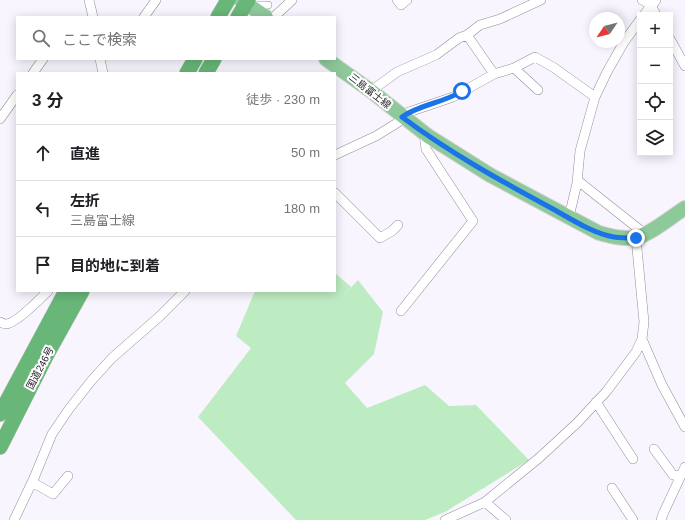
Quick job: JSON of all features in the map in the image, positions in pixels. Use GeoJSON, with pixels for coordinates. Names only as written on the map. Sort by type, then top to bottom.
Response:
{"type":"FeatureCollection","features":[{"type":"Feature","properties":{"kind":"highway"},"geometry":{"type":"LineString","coordinates":[[188,72],[194,60]]}},
{"type":"Feature","properties":{"kind":"highway"},"geometry":{"type":"LineString","coordinates":[[207,72],[213,60]]}},
{"type":"Feature","properties":{"kind":"highway","name":"国道246号"},"geometry":{"type":"LineString","coordinates":[[0,414],[65,292]]}},
{"type":"Feature","properties":{"kind":"highway","name":"国道246号"},"geometry":{"type":"LineString","coordinates":[[0,447],[81,292]]}},
{"type":"Feature","properties":{"kind":"main road"},"geometry":{"type":"LineString","coordinates":[[236,7],[267,11]]}},
{"type":"Feature","properties":{"kind":"main road","name":"三島富士線"},"geometry":{"type":"LineString","coordinates":[[327,60],[371,91],[424,133],[490,176],[599,233],[614,237],[640,236]]}},
{"type":"Feature","properties":{"kind":"main road"},"geometry":{"type":"LineString","coordinates":[[640,236],[685,208]]}},
{"type":"Feature","properties":{"kind":"street"},"geometry":{"type":"LineString","coordinates":[[89,0],[93,16]]}},
{"type":"Feature","properties":{"kind":"street"},"geometry":{"type":"LineString","coordinates":[[145,16],[156,0]]}},
{"type":"Feature","properties":{"kind":"street"},"geometry":{"type":"LineString","coordinates":[[275,16],[292,0]]}},
{"type":"Feature","properties":{"kind":"street"},"geometry":{"type":"LineString","coordinates":[[397,0],[401,5],[407,0]]}},
{"type":"Feature","properties":{"kind":"street"},"geometry":{"type":"LineString","coordinates":[[371,91],[397,72],[436,55],[480,25],[500,19],[541,0]]}},
{"type":"Feature","properties":{"kind":"street"},"geometry":{"type":"LineString","coordinates":[[569,217],[577,180],[580,151],[595,97],[624,42],[637,24]]}},
{"type":"Feature","properties":{"kind":"street"},"geometry":{"type":"LineString","coordinates":[[467,35],[494,74]]}},
{"type":"Feature","properties":{"kind":"street"},"geometry":{"type":"LineString","coordinates":[[673,44],[685,66]]}},
{"type":"Feature","properties":{"kind":"street"},"geometry":{"type":"LineString","coordinates":[[336,155],[376,136],[397,123],[409,112],[453,97],[494,74],[514,68],[535,57],[553,67],[595,97]]}},
{"type":"Feature","properties":{"kind":"street"},"geometry":{"type":"LineString","coordinates":[[34,72],[42,60]]}},
{"type":"Feature","properties":{"kind":"street"},"geometry":{"type":"LineString","coordinates":[[100,60],[102,72]]}},
{"type":"Feature","properties":{"kind":"street"},"geometry":{"type":"LineString","coordinates":[[514,68],[538,90]]}},
{"type":"Feature","properties":{"kind":"street"},"geometry":{"type":"LineString","coordinates":[[0,119],[16,96]]}},
{"type":"Feature","properties":{"kind":"street"},"geometry":{"type":"LineString","coordinates":[[401,311],[473,221],[426,149],[424,133]]}},
{"type":"Feature","properties":{"kind":"street"},"geometry":{"type":"LineString","coordinates":[[445,520],[485,502],[539,458],[577,423],[606,392],[636,352],[642,339],[644,322],[640,236],[577,180]]}},
{"type":"Feature","properties":{"kind":"street"},"geometry":{"type":"LineString","coordinates":[[336,194],[380,238],[398,226]]}},
{"type":"Feature","properties":{"kind":"street"},"geometry":{"type":"LineString","coordinates":[[0,322],[6,324],[14,321],[39,301],[47,292]]}},
{"type":"Feature","properties":{"kind":"street"},"geometry":{"type":"LineString","coordinates":[[14,520],[52,434],[92,380],[112,358],[160,316],[184,292]]}},
{"type":"Feature","properties":{"kind":"street"},"geometry":{"type":"LineString","coordinates":[[642,339],[662,385],[685,427]]}},
{"type":"Feature","properties":{"kind":"street"},"geometry":{"type":"LineString","coordinates":[[596,402],[633,459]]}},
{"type":"Feature","properties":{"kind":"street"},"geometry":{"type":"LineString","coordinates":[[654,449],[673,475],[680,476]]}},
{"type":"Feature","properties":{"kind":"street"},"geometry":{"type":"LineString","coordinates":[[661,520],[685,467]]}},
{"type":"Feature","properties":{"kind":"street"},"geometry":{"type":"LineString","coordinates":[[32,482],[54,494],[68,476]]}},
{"type":"Feature","properties":{"kind":"street"},"geometry":{"type":"LineString","coordinates":[[612,488],[633,520]]}},
{"type":"Feature","properties":{"kind":"street"},"geometry":{"type":"LineString","coordinates":[[485,502],[506,520]]}},
{"type":"Feature","properties":{"kind":"green space"},"geometry":{"type":"Polygon","coordinates":[[[336,274],[351,287],[339,300],[358,280],[383,312],[374,354],[345,383],[367,408],[425,385],[449,406],[476,405],[529,460],[445,512],[425,520],[296,520],[198,417],[251,348],[236,336],[255,292],[336,292],[336,274]]]}},
{"type":"Feature","properties":{"kind":"route"},"geometry":{"type":"LineString","coordinates":[[462,91],[453,97],[409,112],[402,117],[428,136],[490,176],[599,233],[614,237],[636,238]]}}]}
